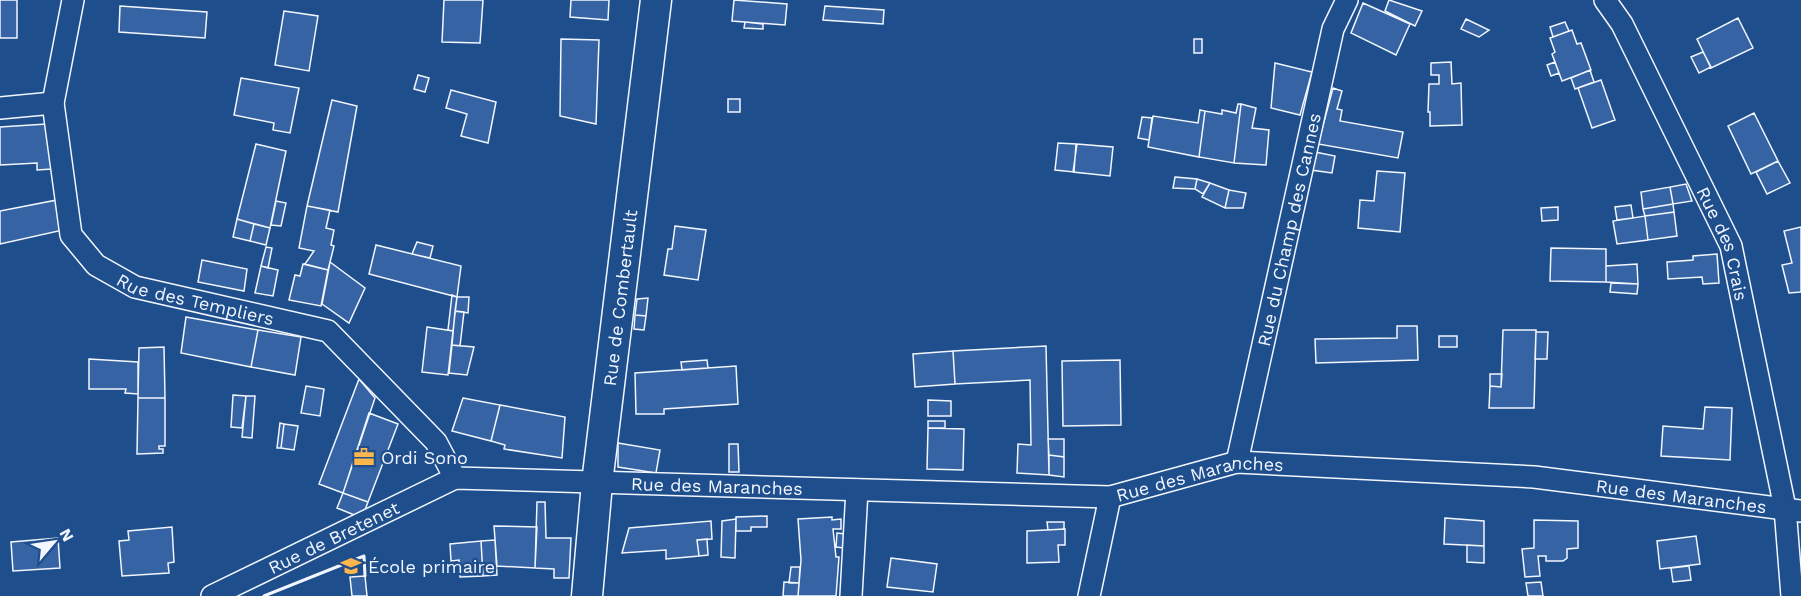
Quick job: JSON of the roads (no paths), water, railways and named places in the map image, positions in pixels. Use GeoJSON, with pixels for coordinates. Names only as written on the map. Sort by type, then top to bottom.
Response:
{"type":"FeatureCollection","features":[{"type":"Feature","properties":{"kind":"street","name":"Rue des Templiers"},"geometry":{"type":"LineString","coordinates":[[73,0],[53,103],[71,235],[96,265],[135,287],[328,331],[436,442],[455,478]]}},
{"type":"Feature","properties":{"kind":"street","name":"Rue de Combertault"},"geometry":{"type":"LineString","coordinates":[[587,596],[597,483],[656,0]]}},
{"type":"Feature","properties":{"kind":"street","name":"Rue du Champ des Cannes"},"geometry":{"type":"LineString","coordinates":[[1237,462],[1333,29],[1347,0]]}},
{"type":"Feature","properties":{"kind":"street","name":"Rue des Crais"},"geometry":{"type":"LineString","coordinates":[[1605,0],[1622,24],[1731,246],[1793,509],[1792,596]]}},
{"type":"Feature","properties":{"kind":"street"},"geometry":{"type":"LineString","coordinates":[[0,108],[53,103]]}},
{"type":"Feature","properties":{"kind":"street","name":"Rue des Maranches"},"geometry":{"type":"LineString","coordinates":[[455,478],[1110,497],[1237,462],[1534,477],[1793,509]]}},
{"type":"Feature","properties":{"kind":"street","name":"Rue de Bretenet"},"geometry":{"type":"LineString","coordinates":[[212,596],[455,478]]}},
{"type":"Feature","properties":{"kind":"street"},"geometry":{"type":"LineString","coordinates":[[851,596],[857,490]]}},
{"type":"Feature","properties":{"kind":"street"},"geometry":{"type":"LineString","coordinates":[[1089,596],[1110,497]]}},
{"type":"Feature","properties":{"kind":"place","name":"Ordi Sono"},"geometry":{"type":"Point","coordinates":[364,457]}},
{"type":"Feature","properties":{"kind":"place","name":"École primaire"},"geometry":{"type":"Point","coordinates":[351,566]}}]}
